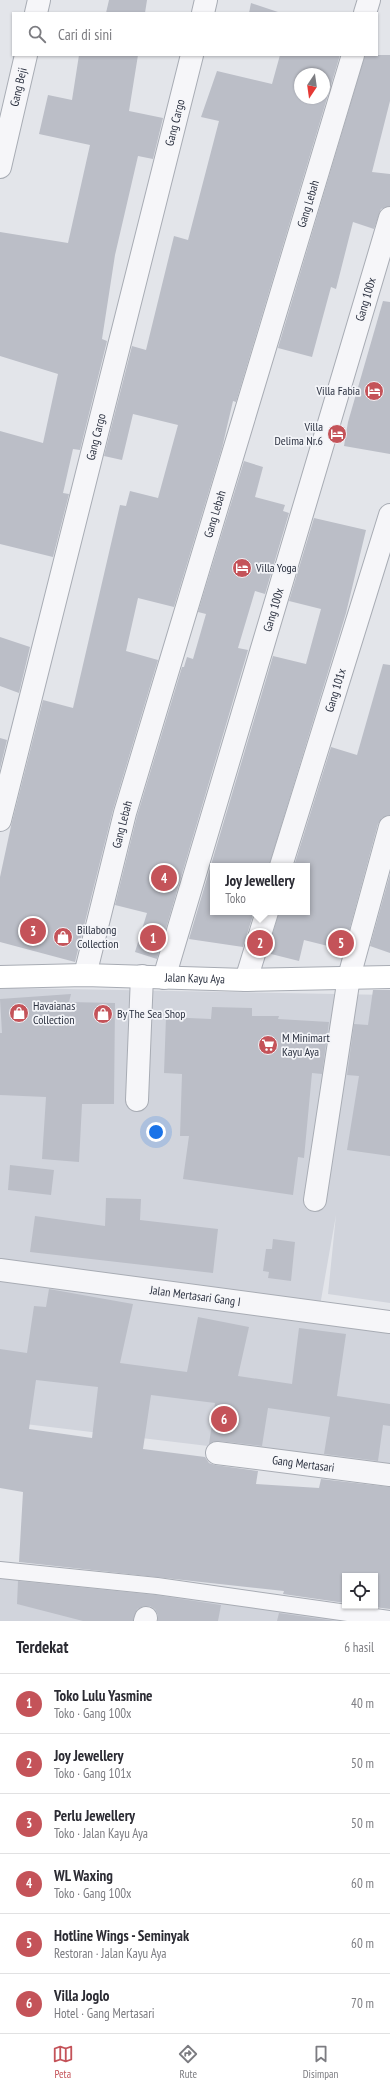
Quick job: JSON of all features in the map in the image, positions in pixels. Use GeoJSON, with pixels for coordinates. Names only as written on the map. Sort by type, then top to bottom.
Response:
{"type":"FeatureCollection","features":[{"type":"Feature","properties":{"kind":"main road","name":"Jalan Kayu Aya"},"geometry":{"type":"LineString","coordinates":[[0,977],[142,976],[246,980],[390,977]]}},
{"type":"Feature","properties":{"kind":"street"},"geometry":{"type":"LineString","coordinates":[[36,12],[39,0]]}},
{"type":"Feature","properties":{"kind":"street"},"geometry":{"type":"LineString","coordinates":[[203,12],[206,0]]}},
{"type":"Feature","properties":{"kind":"street"},"geometry":{"type":"LineString","coordinates":[[365,12],[369,0]]}},
{"type":"Feature","properties":{"kind":"street","name":"Gang Beji"},"geometry":{"type":"LineString","coordinates":[[0,167],[26,56]]}},
{"type":"Feature","properties":{"kind":"street","name":"Gang Cargo"},"geometry":{"type":"LineString","coordinates":[[0,820],[192,56]]}},
{"type":"Feature","properties":{"kind":"street","name":"Gang Lebah"},"geometry":{"type":"LineString","coordinates":[[85,976],[103,898],[131,791],[353,56]]}},
{"type":"Feature","properties":{"kind":"street","name":"Gang 100x"},"geometry":{"type":"LineString","coordinates":[[164,978],[390,218]]}},
{"type":"Feature","properties":{"kind":"street","name":"Gang 101x"},"geometry":{"type":"LineString","coordinates":[[282,863],[390,515]]}},
{"type":"Feature","properties":{"kind":"street"},"geometry":{"type":"LineString","coordinates":[[315,1200],[349,977],[390,827]]}},
{"type":"Feature","properties":{"kind":"street"},"geometry":{"type":"LineString","coordinates":[[246,980],[266,915]]}},
{"type":"Feature","properties":{"kind":"street"},"geometry":{"type":"LineString","coordinates":[[137,1100],[142,976]]}},
{"type":"Feature","properties":{"kind":"street","name":"Jalan Mertasari Gang I"},"geometry":{"type":"LineString","coordinates":[[0,1270],[390,1322]]}},
{"type":"Feature","properties":{"kind":"street","name":"Gang Mertasari"},"geometry":{"type":"LineString","coordinates":[[217,1452],[390,1475]]}},
{"type":"Feature","properties":{"kind":"lane"},"geometry":{"type":"LineString","coordinates":[[0,1570],[157,1586],[390,1618]]}},
{"type":"Feature","properties":{"kind":"shaded area"},"geometry":{"type":"Polygon","coordinates":[[[0,989],[390,995],[390,1303],[328,1294],[336,1215],[318,1317],[390,1325],[390,1468],[0,1421],[0,989]]]}},
{"type":"Feature","properties":{"kind":"shaded area"},"geometry":{"type":"Polygon","coordinates":[[[0,1575],[156,1591],[375,1621],[0,1621],[0,1575]]]}},
{"type":"Feature","properties":{"kind":"building"},"geometry":{"type":"Polygon","coordinates":[[[109,0],[147,0],[145,12],[106,12],[109,0]]]}},
{"type":"Feature","properties":{"kind":"building"},"geometry":{"type":"Polygon","coordinates":[[[251,3],[278,12],[249,12],[251,3]]]}},
{"type":"Feature","properties":{"kind":"building"},"geometry":{"type":"Polygon","coordinates":[[[390,55],[390,101],[372,172],[390,174],[390,206],[381,209],[374,229],[353,222],[336,289],[331,287],[312,357],[278,348],[365,56],[390,55]]]}},
{"type":"Feature","properties":{"kind":"building"},"geometry":{"type":"Polygon","coordinates":[[[79,56],[138,56],[129,111],[163,118],[153,159],[138,156],[115,255],[102,339],[107,341],[80,450],[73,449],[63,493],[69,494],[53,557],[0,544],[0,431],[43,443],[58,374],[0,356],[0,232],[68,243],[90,145],[39,134],[48,95],[72,100],[79,56]]]}},
{"type":"Feature","properties":{"kind":"building"},"geometry":{"type":"Polygon","coordinates":[[[280,56],[340,56],[330,88],[330,68],[294,68],[294,104],[325,104],[236,402],[233,401],[222,448],[174,607],[138,598],[126,651],[158,660],[113,810],[75,962],[0,942],[0,877],[11,826],[43,700],[73,708],[120,505],[126,506],[130,491],[158,498],[178,425],[133,414],[122,460],[104,456],[132,346],[146,350],[174,236],[188,240],[219,121],[201,117],[217,71],[272,84],[280,56]]]}},
{"type":"Feature","properties":{"kind":"building"},"geometry":{"type":"Polygon","coordinates":[[[383,301],[390,302],[390,454],[344,446],[348,422],[383,301]]]}},
{"type":"Feature","properties":{"kind":"building"},"geometry":{"type":"Polygon","coordinates":[[[244,461],[263,467],[255,497],[285,505],[283,511],[289,513],[265,594],[255,591],[238,648],[248,650],[157,959],[135,952],[147,913],[115,905],[137,816],[182,667],[184,667],[187,657],[193,659],[206,614],[198,612],[244,461]]]}},
{"type":"Feature","properties":{"kind":"building"},"geometry":{"type":"Polygon","coordinates":[[[314,518],[366,530],[346,613],[270,863],[212,863],[273,656],[306,664],[321,609],[289,601],[314,518]]]}},
{"type":"Feature","properties":{"kind":"building"},"geometry":{"type":"Polygon","coordinates":[[[0,637],[30,647],[19,693],[0,686],[0,637]]]}},
{"type":"Feature","properties":{"kind":"building"},"geometry":{"type":"Polygon","coordinates":[[[383,664],[390,665],[390,815],[382,818],[378,824],[347,939],[343,938],[340,949],[304,940],[299,961],[267,953],[278,915],[310,915],[310,863],[295,863],[331,747],[357,755],[383,664]]]}},
{"type":"Feature","properties":{"kind":"building"},"geometry":{"type":"Polygon","coordinates":[[[0,738],[7,740],[0,769],[0,738]]]}},
{"type":"Feature","properties":{"kind":"building"},"geometry":{"type":"Polygon","coordinates":[[[210,868],[210,915],[253,915],[243,947],[189,939],[210,868]]]}},
{"type":"Feature","properties":{"kind":"building"},"geometry":{"type":"Polygon","coordinates":[[[390,874],[390,953],[370,946],[390,874]]]}},
{"type":"Feature","properties":{"kind":"building"},"geometry":{"type":"Polygon","coordinates":[[[373,990],[390,990],[390,1156],[347,1150],[359,1076],[347,1075],[354,1024],[368,1025],[373,990]]]}},
{"type":"Feature","properties":{"kind":"building"},"geometry":{"type":"Polygon","coordinates":[[[71,994],[69,1002],[115,1003],[114,1104],[82,1104],[79,1162],[42,1159],[46,1097],[0,1095],[0,1033],[2,1033],[0,999],[71,994]]]}},
{"type":"Feature","properties":{"kind":"building"},"geometry":{"type":"Polygon","coordinates":[[[212,1007],[252,1008],[252,1016],[279,1016],[278,1019],[329,1022],[322,1074],[312,1073],[304,1158],[298,1157],[293,1195],[183,1179],[189,1136],[180,1136],[182,1074],[164,1073],[166,1017],[211,1019],[212,1007]]]}},
{"type":"Feature","properties":{"kind":"building"},"geometry":{"type":"Polygon","coordinates":[[[10,1165],[54,1170],[51,1195],[8,1190],[10,1165]]]}},
{"type":"Feature","properties":{"kind":"building"},"geometry":{"type":"Polygon","coordinates":[[[106,1198],[141,1199],[140,1220],[218,1229],[213,1273],[30,1252],[35,1216],[105,1226],[106,1198]]]}},
{"type":"Feature","properties":{"kind":"building"},"geometry":{"type":"Polygon","coordinates":[[[273,1239],[295,1242],[291,1281],[268,1278],[269,1272],[263,1271],[266,1249],[272,1249],[273,1239]]]}},
{"type":"Feature","properties":{"kind":"building"},"geometry":{"type":"Polygon","coordinates":[[[49,1289],[133,1304],[120,1363],[187,1372],[198,1317],[249,1327],[238,1376],[292,1384],[299,1328],[346,1334],[337,1396],[390,1404],[390,1426],[383,1425],[378,1461],[324,1454],[330,1417],[268,1408],[262,1446],[219,1441],[209,1444],[215,1403],[151,1395],[143,1449],[205,1457],[209,1463],[215,1465],[258,1471],[256,1484],[319,1488],[321,1479],[390,1487],[390,1609],[378,1608],[378,1573],[342,1573],[342,1603],[283,1594],[284,1591],[19,1562],[23,1492],[0,1488],[0,1349],[27,1353],[34,1306],[46,1307],[49,1289]],[[36,1380],[29,1429],[92,1438],[98,1387],[36,1380]]]}},
{"type":"Feature","properties":{"kind":"building"},"geometry":{"type":"Polygon","coordinates":[[[18,1581],[156,1595],[221,1605],[218,1621],[158,1621],[158,1615],[155,1609],[150,1606],[144,1606],[137,1609],[133,1621],[83,1621],[17,1604],[18,1581]]]}},
{"type":"Feature","properties":{"kind":"building"},"geometry":{"type":"Polygon","coordinates":[[[279,1613],[336,1621],[277,1621],[279,1613]]]}},
{"type":"Feature","properties":{"kind":"place","name":"Villa Fabia"},"geometry":{"type":"Point","coordinates":[374,391]}},
{"type":"Feature","properties":{"kind":"place","name":"Villa Delima Nr.6"},"geometry":{"type":"Point","coordinates":[337,434]}},
{"type":"Feature","properties":{"kind":"place","name":"Villa Yoga"},"geometry":{"type":"Point","coordinates":[242,568]}},
{"type":"Feature","properties":{"kind":"place","name":"WL Waxing"},"geometry":{"type":"Point","coordinates":[164,878]}},
{"type":"Feature","properties":{"kind":"place","name":"Perlu Jewellery"},"geometry":{"type":"Point","coordinates":[33,931]}},
{"type":"Feature","properties":{"kind":"place","name":"Billabong Collection"},"geometry":{"type":"Point","coordinates":[63,937]}},
{"type":"Feature","properties":{"kind":"place","name":"Toko Lulu Yasmine"},"geometry":{"type":"Point","coordinates":[153,938]}},
{"type":"Feature","properties":{"kind":"place","name":"Joy Jewellery"},"geometry":{"type":"Point","coordinates":[260,943]}},
{"type":"Feature","properties":{"kind":"place","name":"Hotline Wings - Seminyak"},"geometry":{"type":"Point","coordinates":[341,943]}},
{"type":"Feature","properties":{"kind":"place","name":"Havaianas Collection"},"geometry":{"type":"Point","coordinates":[19,1013]}},
{"type":"Feature","properties":{"kind":"place","name":"By The Sea Shop"},"geometry":{"type":"Point","coordinates":[103,1014]}},
{"type":"Feature","properties":{"kind":"place","name":"M Minimart Kayu Aya"},"geometry":{"type":"Point","coordinates":[268,1045]}},
{"type":"Feature","properties":{"kind":"place","name":"Villa Joglo"},"geometry":{"type":"Point","coordinates":[224,1419]}}]}
